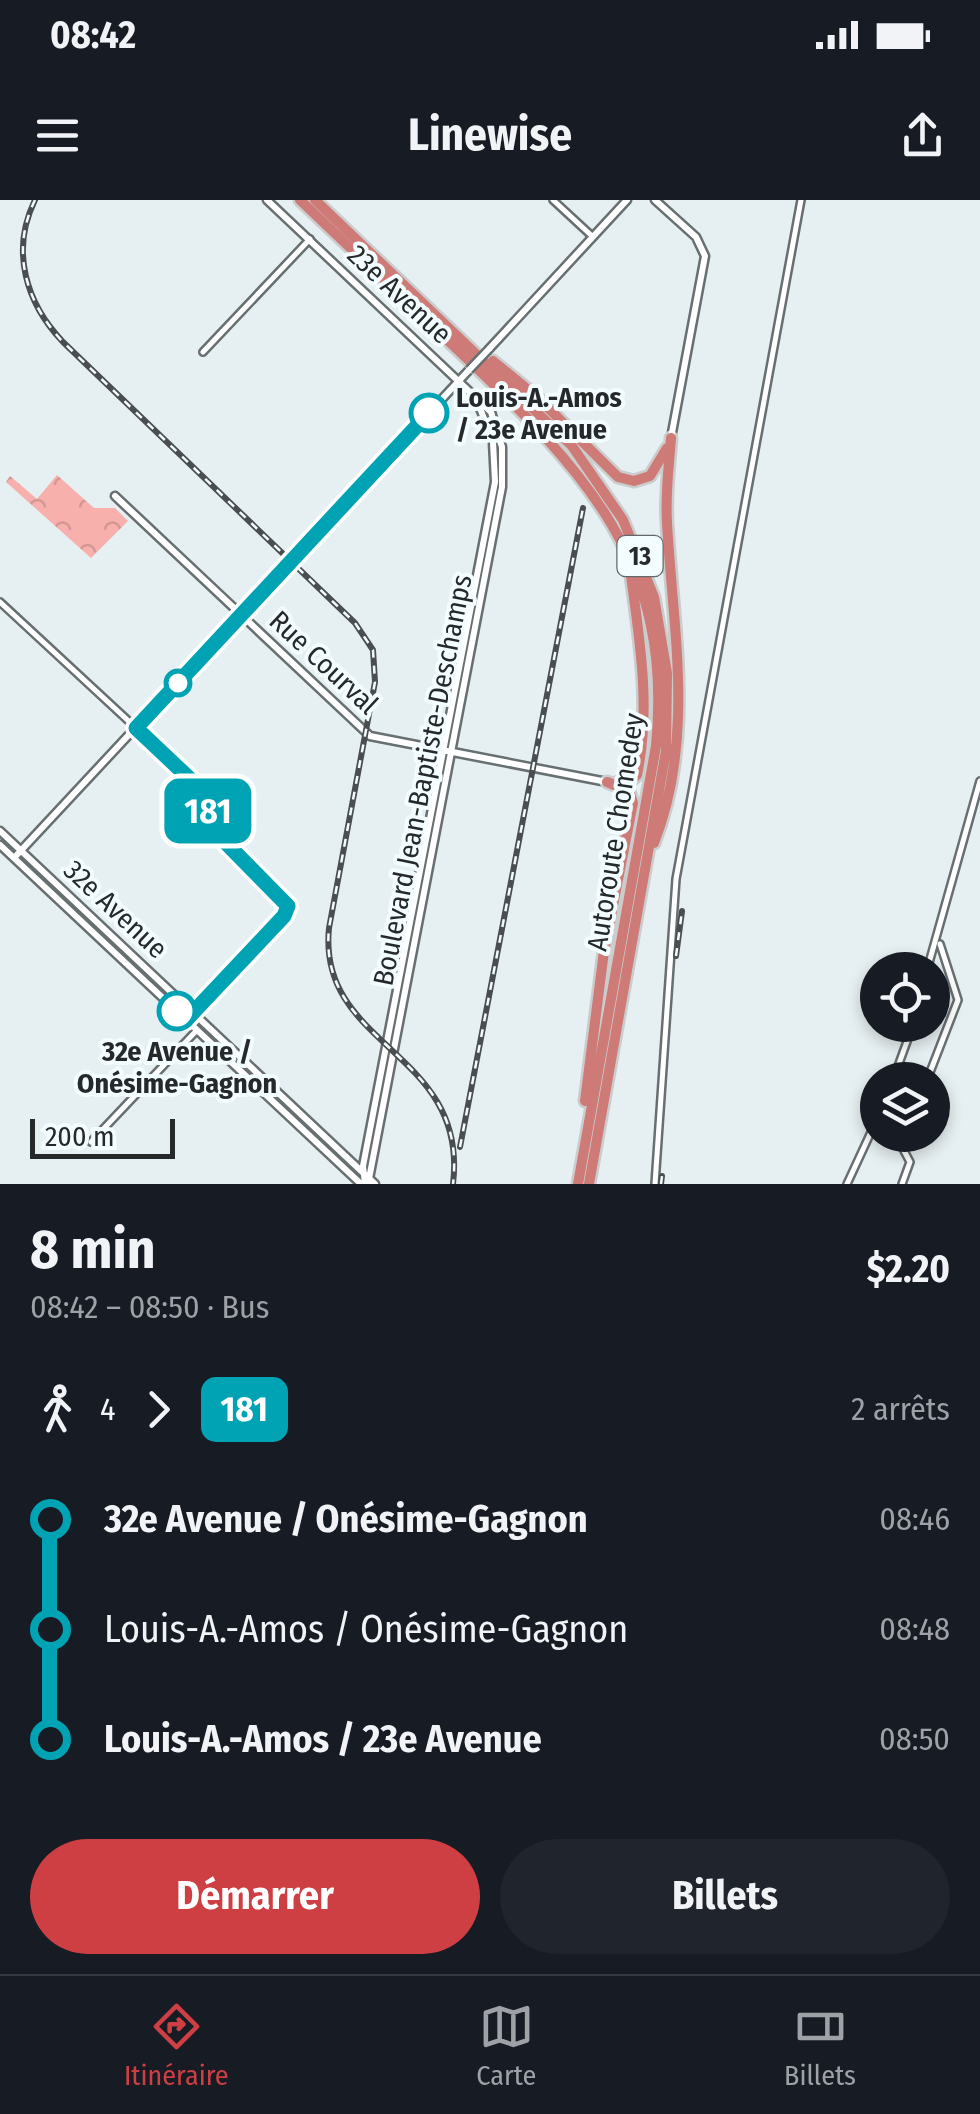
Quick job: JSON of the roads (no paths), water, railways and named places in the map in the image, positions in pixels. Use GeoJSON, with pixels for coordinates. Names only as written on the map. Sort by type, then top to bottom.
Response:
{"type":"FeatureCollection","features":[{"type":"Feature","properties":{"kind":"highway","name":"Autoroute Chomedey"},"geometry":{"type":"LineString","coordinates":[[300,200],[552,440],[596,496],[628,556],[654,650],[656,746],[578,1184]]}},
{"type":"Feature","properties":{"kind":"highway","name":"Autoroute Chomedey"},"geometry":{"type":"LineString","coordinates":[[315,200],[578,453],[610,497],[642,561],[662,635],[669,702],[665,760],[589,1184]]}},
{"type":"Feature","properties":{"kind":"highway"},"geometry":{"type":"LineString","coordinates":[[438,316],[537,397],[618,477],[634,481],[650,476],[661,464],[671,438]]}},
{"type":"Feature","properties":{"kind":"highway"},"geometry":{"type":"LineString","coordinates":[[645,866],[666,815],[680,723],[667,520],[671,438]]}},
{"type":"Feature","properties":{"kind":"highway"},"geometry":{"type":"LineString","coordinates":[[607,782],[635,779],[642,738],[642,660],[628,556]]}},
{"type":"Feature","properties":{"kind":"highway"},"geometry":{"type":"LineString","coordinates":[[580,1169],[599,986],[633,803],[629,791],[607,782]]}},
{"type":"Feature","properties":{"kind":"street","name":"23e Avenue"},"geometry":{"type":"LineString","coordinates":[[267,200],[459,380]]}},
{"type":"Feature","properties":{"kind":"street"},"geometry":{"type":"LineString","coordinates":[[553,200],[593,237]]}},
{"type":"Feature","properties":{"kind":"street"},"geometry":{"type":"LineString","coordinates":[[14,858],[627,200]]}},
{"type":"Feature","properties":{"kind":"street"},"geometry":{"type":"LineString","coordinates":[[655,200],[698,240],[705,256],[671,438]]}},
{"type":"Feature","properties":{"kind":"street"},"geometry":{"type":"LineString","coordinates":[[655,1184],[676,878],[802,200]]}},
{"type":"Feature","properties":{"kind":"street"},"geometry":{"type":"LineString","coordinates":[[203,352],[310,240]]}},
{"type":"Feature","properties":{"kind":"street","name":"Boulevard Jean-Baptiste-Deschamps"},"geometry":{"type":"LineString","coordinates":[[366,1181],[496,469],[488,425],[472,394],[459,380]]}},
{"type":"Feature","properties":{"kind":"street","name":"Rue Courval"},"geometry":{"type":"LineString","coordinates":[[115,496],[370,736],[607,782]]}},
{"type":"Feature","properties":{"kind":"street"},"geometry":{"type":"LineString","coordinates":[[0,602],[190,779],[224,841],[288,906],[284,916],[186,1020]]}},
{"type":"Feature","properties":{"kind":"street"},"geometry":{"type":"LineString","coordinates":[[934,952],[980,781]]}},
{"type":"Feature","properties":{"kind":"street","name":"32e Avenue"},"geometry":{"type":"LineString","coordinates":[[0,831],[366,1181]]}},
{"type":"Feature","properties":{"kind":"street","name":"32e Avenue"},"geometry":{"type":"LineString","coordinates":[[0,845],[186,1020],[366,1181]]}},
{"type":"Feature","properties":{"kind":"street"},"geometry":{"type":"LineString","coordinates":[[934,1062],[958,1000],[939,941]]}},
{"type":"Feature","properties":{"kind":"street"},"geometry":{"type":"LineString","coordinates":[[91,1142],[197,1030]]}},
{"type":"Feature","properties":{"kind":"street"},"geometry":{"type":"LineString","coordinates":[[847,1184],[862,1152]]}},
{"type":"Feature","properties":{"kind":"street"},"geometry":{"type":"LineString","coordinates":[[902,1184],[910,1164],[904,1152]]}},
{"type":"Feature","properties":{"kind":"railway"},"geometry":{"type":"LineString","coordinates":[[35,200],[23,257],[31,293],[50,327],[355,623],[373,650],[375,682],[329,928],[332,968],[346,1000],[418,1076],[439,1104],[452,1139],[453,1184]]}},
{"type":"Feature","properties":{"kind":"railway"},"geometry":{"type":"LineString","coordinates":[[460,1147],[583,508]]}},
{"type":"Feature","properties":{"kind":"railway"},"geometry":{"type":"LineString","coordinates":[[676,956],[682,911]]}},
{"type":"Feature","properties":{"kind":"railway"},"geometry":{"type":"LineString","coordinates":[[661,1184],[662,1176]]}},
{"type":"Feature","properties":{"kind":"place","name":"Louis-A.-Amos / 23e Avenue"},"geometry":{"type":"Point","coordinates":[429,413]}},
{"type":"Feature","properties":{"kind":"place","name":"32e Avenue / Onésime-Gagnon"},"geometry":{"type":"Point","coordinates":[177,1011]}}]}
